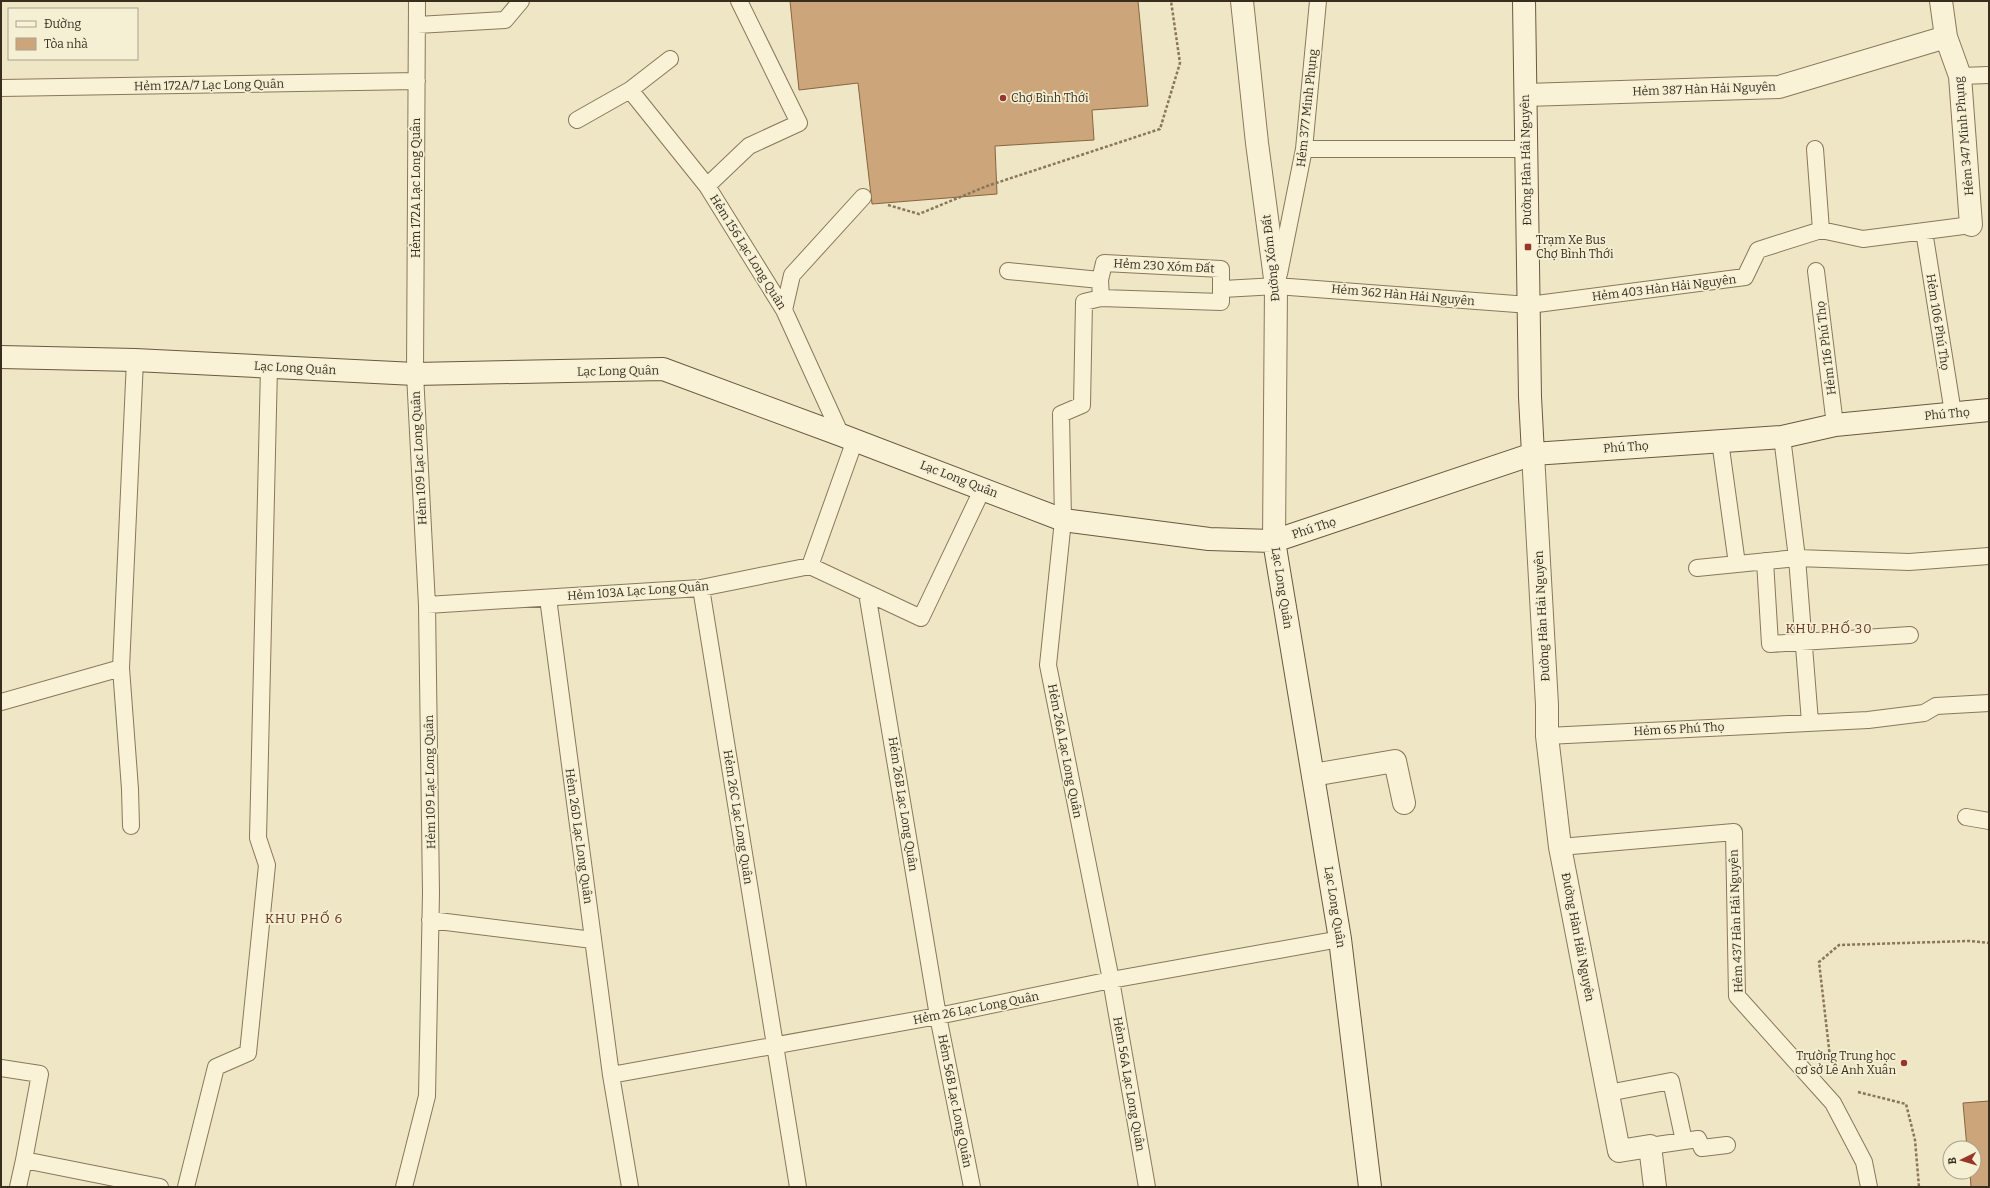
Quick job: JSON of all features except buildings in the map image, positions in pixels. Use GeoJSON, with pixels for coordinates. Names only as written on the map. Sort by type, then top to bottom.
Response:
{"type":"FeatureCollection","features":[{"type":"Feature","properties":{"kind":"main road","name":"Đường Xóm Đất"},"geometry":{"type":"LineString","coordinates":[[1242,1],[1257,143],[1276,286],[1274,541]]}},
{"type":"Feature","properties":{"kind":"main road","name":"Đường Hàn Hải Nguyên"},"geometry":{"type":"LineString","coordinates":[[1524,1],[1533,454],[1547,705],[1547,736],[1560,847],[1618,1151],[1650,1146]]}},
{"type":"Feature","properties":{"kind":"main road","name":"Hẻm 347 Minh Phụng"},"geometry":{"type":"LineString","coordinates":[[1941,1],[1946,37],[1960,76],[1971,225]]}},
{"type":"Feature","properties":{"kind":"main road","name":"Hẻm 387 Hàn Hải Nguyên"},"geometry":{"type":"LineString","coordinates":[[1526,95],[1779,87],[1946,37]]}},
{"type":"Feature","properties":{"kind":"main road","name":"Lạc Long Quân"},"geometry":{"type":"LineString","coordinates":[[1,357],[135,360],[415,374],[663,369],[983,488],[1062,520],[1209,539],[1274,541],[1340,939],[1370,1187]]}},
{"type":"Feature","properties":{"kind":"main road","name":"Phú Thọ"},"geometry":{"type":"LineString","coordinates":[[1274,541],[1533,454],[1782,437],[1835,425],[1989,410]]}},
{"type":"Feature","properties":{"kind":"main road"},"geometry":{"type":"LineString","coordinates":[[1313,775],[1395,761],[1404,803]]}},
{"type":"Feature","properties":{"kind":"main road"},"geometry":{"type":"LineString","coordinates":[[1650,1146],[1655,1187]]}},
{"type":"Feature","properties":{"kind":"lane","name":"Hẻm 172A Lạc Long Quân"},"geometry":{"type":"LineString","coordinates":[[415,374],[417,1]]}},
{"type":"Feature","properties":{"kind":"lane"},"geometry":{"type":"LineString","coordinates":[[416,25],[505,20],[521,1]]}},
{"type":"Feature","properties":{"kind":"lane","name":"Hẻm 156 Lạc Long Quân"},"geometry":{"type":"LineString","coordinates":[[739,1],[799,123],[749,146],[707,186],[784,310],[848,438]]}},
{"type":"Feature","properties":{"kind":"lane","name":"Hẻm 377 Minh Phụng"},"geometry":{"type":"LineString","coordinates":[[1276,286],[1304,149],[1318,1]]}},
{"type":"Feature","properties":{"kind":"lane"},"geometry":{"type":"LineString","coordinates":[[577,120],[630,90],[670,59]]}},
{"type":"Feature","properties":{"kind":"lane"},"geometry":{"type":"LineString","coordinates":[[1960,76],[1989,76]]}},
{"type":"Feature","properties":{"kind":"lane","name":"Hẻm 172A/7 Lạc Long Quân"},"geometry":{"type":"LineString","coordinates":[[1,88],[417,81]]}},
{"type":"Feature","properties":{"kind":"lane"},"geometry":{"type":"LineString","coordinates":[[630,90],[707,186]]}},
{"type":"Feature","properties":{"kind":"lane"},"geometry":{"type":"LineString","coordinates":[[1304,149],[1526,149]]}},
{"type":"Feature","properties":{"kind":"lane"},"geometry":{"type":"LineString","coordinates":[[1815,149],[1821,230]]}},
{"type":"Feature","properties":{"kind":"lane"},"geometry":{"type":"LineString","coordinates":[[784,310],[792,275],[863,197]]}},
{"type":"Feature","properties":{"kind":"lane","name":"Hẻm 403 Hàn Hải Nguyên"},"geometry":{"type":"LineString","coordinates":[[1529,305],[1745,277],[1758,250],[1821,230],[1863,239],[1971,225]]}},
{"type":"Feature","properties":{"kind":"lane","name":"Hẻm 106 Phú Thọ"},"geometry":{"type":"LineString","coordinates":[[1924,231],[1953,413]]}},
{"type":"Feature","properties":{"kind":"lane","name":"Hẻm 230 Xóm Đất"},"geometry":{"type":"LineString","coordinates":[[1104,263],[1221,269],[1223,289],[1221,302],[1101,298],[1100,280],[1104,263]]}},
{"type":"Feature","properties":{"kind":"lane","name":"Hẻm 230 Xóm Đất"},"geometry":{"type":"LineString","coordinates":[[1008,271],[1100,280]]}},
{"type":"Feature","properties":{"kind":"lane","name":"Hẻm 116 Phú Thọ"},"geometry":{"type":"LineString","coordinates":[[1816,271],[1835,425]]}},
{"type":"Feature","properties":{"kind":"lane","name":"Hẻm 230 Xóm Đất"},"geometry":{"type":"LineString","coordinates":[[1223,289],[1276,286]]}},
{"type":"Feature","properties":{"kind":"lane","name":"Hẻm 362 Hàn Hải Nguyên"},"geometry":{"type":"LineString","coordinates":[[1276,286],[1529,305]]}},
{"type":"Feature","properties":{"kind":"lane","name":"Hẻm 26A Lạc Long Quân"},"geometry":{"type":"LineString","coordinates":[[1101,298],[1084,302],[1082,405],[1061,414],[1062,520],[1048,665],[1111,980]]}},
{"type":"Feature","properties":{"kind":"lane"},"geometry":{"type":"LineString","coordinates":[[131,826],[130,789],[121,668],[135,360]]}},
{"type":"Feature","properties":{"kind":"lane"},"geometry":{"type":"LineString","coordinates":[[186,1187],[216,1067],[248,1053],[267,865],[258,838],[269,367]]}},
{"type":"Feature","properties":{"kind":"lane","name":"Hẻm 109 Lạc Long Quân"},"geometry":{"type":"LineString","coordinates":[[404,1187],[427,1096],[430,920],[427,606],[415,374]]}},
{"type":"Feature","properties":{"kind":"lane"},"geometry":{"type":"LineString","coordinates":[[1782,437],[1797,558],[1810,722]]}},
{"type":"Feature","properties":{"kind":"lane"},"geometry":{"type":"LineString","coordinates":[[848,438],[810,566],[920,618],[983,488]]}},
{"type":"Feature","properties":{"kind":"lane"},"geometry":{"type":"LineString","coordinates":[[1720,441],[1737,564]]}},
{"type":"Feature","properties":{"kind":"lane"},"geometry":{"type":"LineString","coordinates":[[1697,568],[1797,558],[1909,562],[1989,556]]}},
{"type":"Feature","properties":{"kind":"lane"},"geometry":{"type":"LineString","coordinates":[[1765,561],[1770,644],[1910,635]]}},
{"type":"Feature","properties":{"kind":"lane","name":"Hẻm 103A Lạc Long Quân"},"geometry":{"type":"LineString","coordinates":[[427,606],[701,588],[810,566]]}},
{"type":"Feature","properties":{"kind":"lane","name":"Hẻm 26C Lạc Long Quân"},"geometry":{"type":"LineString","coordinates":[[701,588],[798,1187]]}},
{"type":"Feature","properties":{"kind":"lane","name":"Hẻm 26B Lạc Long Quân"},"geometry":{"type":"LineString","coordinates":[[867,593],[938,1016]]}},
{"type":"Feature","properties":{"kind":"lane","name":"Hẻm 26D Lạc Long Quân"},"geometry":{"type":"LineString","coordinates":[[548,598],[611,1075],[630,1187]]}},
{"type":"Feature","properties":{"kind":"lane"},"geometry":{"type":"LineString","coordinates":[[1,702],[121,668]]}},
{"type":"Feature","properties":{"kind":"lane","name":"Hẻm 65 Phú Thọ"},"geometry":{"type":"LineString","coordinates":[[1547,736],[1868,720],[1924,713],[1936,706],[1989,703]]}},
{"type":"Feature","properties":{"kind":"lane"},"geometry":{"type":"LineString","coordinates":[[1966,817],[1989,821]]}},
{"type":"Feature","properties":{"kind":"lane","name":"Hẻm 437 Hàn Hải Nguyên"},"geometry":{"type":"LineString","coordinates":[[1560,847],[1734,832],[1737,996],[1833,1103],[1864,1162],[1869,1187]]}},
{"type":"Feature","properties":{"kind":"lane"},"geometry":{"type":"LineString","coordinates":[[430,920],[593,940]]}},
{"type":"Feature","properties":{"kind":"lane","name":"Hẻm 26 Lạc Long Quân"},"geometry":{"type":"LineString","coordinates":[[611,1075],[938,1016],[1111,980],[1340,939]]}},
{"type":"Feature","properties":{"kind":"lane","name":"Hẻm 56A Lạc Long Quân"},"geometry":{"type":"LineString","coordinates":[[1111,980],[1147,1187]]}},
{"type":"Feature","properties":{"kind":"lane","name":"Hẻm 56B Lạc Long Quân"},"geometry":{"type":"LineString","coordinates":[[938,1016],[972,1187]]}},
{"type":"Feature","properties":{"kind":"lane"},"geometry":{"type":"LineString","coordinates":[[1,1068],[40,1074],[18,1187]]}},
{"type":"Feature","properties":{"kind":"lane"},"geometry":{"type":"LineString","coordinates":[[1608,1093],[1671,1081],[1684,1141]]}},
{"type":"Feature","properties":{"kind":"lane"},"geometry":{"type":"LineString","coordinates":[[1650,1146],[1698,1140],[1702,1148],[1727,1145]]}},
{"type":"Feature","properties":{"kind":"lane"},"geometry":{"type":"LineString","coordinates":[[24,1160],[160,1187]]}},
{"type":"Feature","properties":{"kind":"path"},"geometry":{"type":"LineString","coordinates":[[863,197],[919,214],[987,186],[1160,129],[1180,63],[1171,1]]}},
{"type":"Feature","properties":{"kind":"path"},"geometry":{"type":"LineString","coordinates":[[1830,1060],[1819,962],[1839,945],[1969,941],[1989,942]]}},
{"type":"Feature","properties":{"kind":"path"},"geometry":{"type":"LineString","coordinates":[[1851,1090],[1906,1104],[1915,1140],[1919,1187]]}},
{"type":"Feature","properties":{"kind":"place","name":"Chợ Bình Thới"},"geometry":{"type":"Point","coordinates":[1003,98]}},
{"type":"Feature","properties":{"kind":"place","name":"Trạm Xe Bus Chợ Bình Thới"},"geometry":{"type":"Point","coordinates":[1528,247]}},
{"type":"Feature","properties":{"kind":"place","name":"Trường Trung học cơ sở Lê Anh Xuân"},"geometry":{"type":"Point","coordinates":[1904,1063]}},
{"type":"Feature","properties":{"kind":"district","name":"KHU PHỐ 30"},"geometry":{"type":"Point","coordinates":[1829,628]}},
{"type":"Feature","properties":{"kind":"district","name":"KHU PHỐ 6"},"geometry":{"type":"Point","coordinates":[304,918]}}]}
